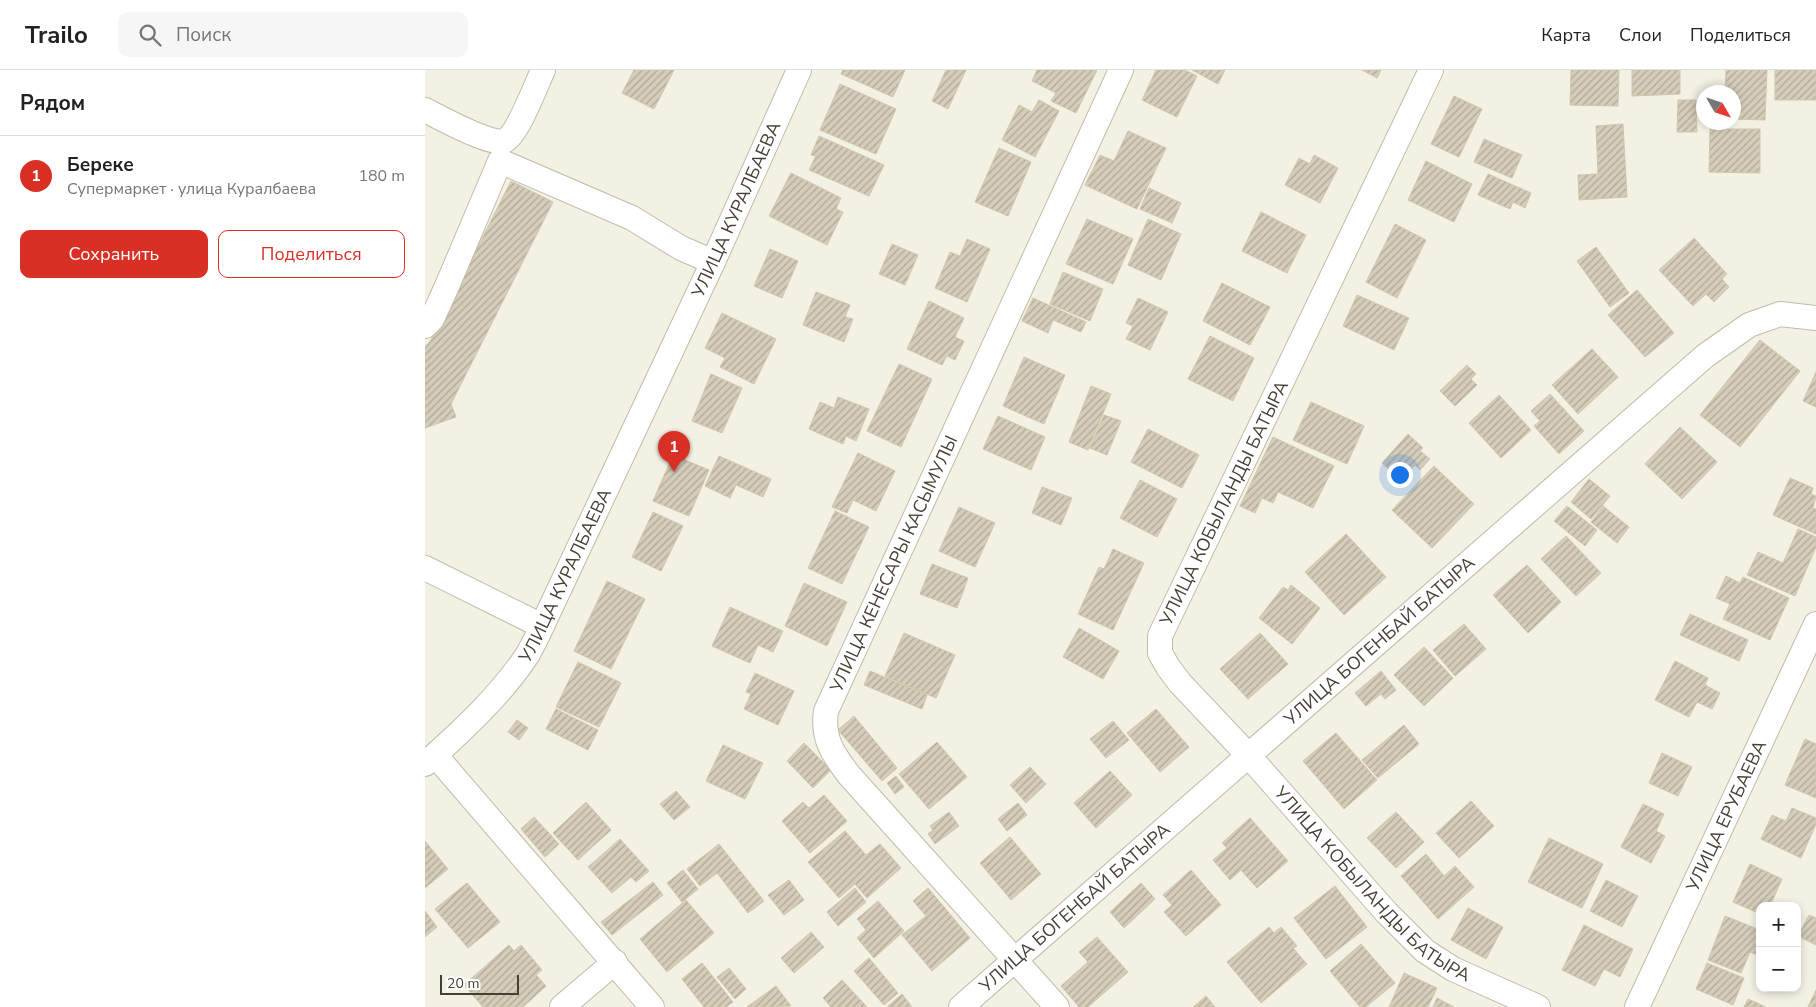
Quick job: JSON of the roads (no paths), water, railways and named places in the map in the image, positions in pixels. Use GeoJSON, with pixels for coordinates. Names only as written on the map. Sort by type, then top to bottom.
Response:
{"type":"FeatureCollection","features":[{"type":"Feature","properties":{"kind":"street"},"geometry":{"type":"LineString","coordinates":[[425,110],[489,141],[502,143],[515,130],[543,70]]}},
{"type":"Feature","properties":{"kind":"street","name":"УЛИЦА КУРАЛБАЕВА"},"geometry":{"type":"LineString","coordinates":[[652,1007],[615,962],[430,760],[473,719],[511,677],[528,654],[543,626],[713,262],[799,70]]}},
{"type":"Feature","properties":{"kind":"street","name":"УЛИЦА КЕНЕСАРЫ КАСЫМУЛЫ"},"geometry":{"type":"LineString","coordinates":[[1057,1007],[844,769],[825,735],[825,711],[1121,70]]}},
{"type":"Feature","properties":{"kind":"street","name":"УЛИЦА КОБЫЛАНДЫ БАТЫРА"},"geometry":{"type":"LineString","coordinates":[[1431,70],[1160,636],[1160,653],[1180,682],[1248,755],[1386,912],[1425,951],[1453,969],[1538,1007]]}},
{"type":"Feature","properties":{"kind":"street"},"geometry":{"type":"LineString","coordinates":[[425,326],[432,319],[447,286],[500,161],[633,218],[681,248],[713,262]]}},
{"type":"Feature","properties":{"kind":"street","name":"УЛИЦА БОГЕНБАЙ БАТЫРА"},"geometry":{"type":"LineString","coordinates":[[961,1007],[1705,356],[1749,325],[1780,314],[1816,318]]}},
{"type":"Feature","properties":{"kind":"street"},"geometry":{"type":"LineString","coordinates":[[425,568],[543,626]]}},
{"type":"Feature","properties":{"kind":"street","name":"УЛИЦА ЕРУБАЕВА"},"geometry":{"type":"LineString","coordinates":[[1637,1007],[1815,630]]}},
{"type":"Feature","properties":{"kind":"street"},"geometry":{"type":"LineString","coordinates":[[562,1007],[615,962]]}},
{"type":"Feature","properties":{"kind":"place","name":"Береке"},"geometry":{"type":"Point","coordinates":[674,472]}}]}
